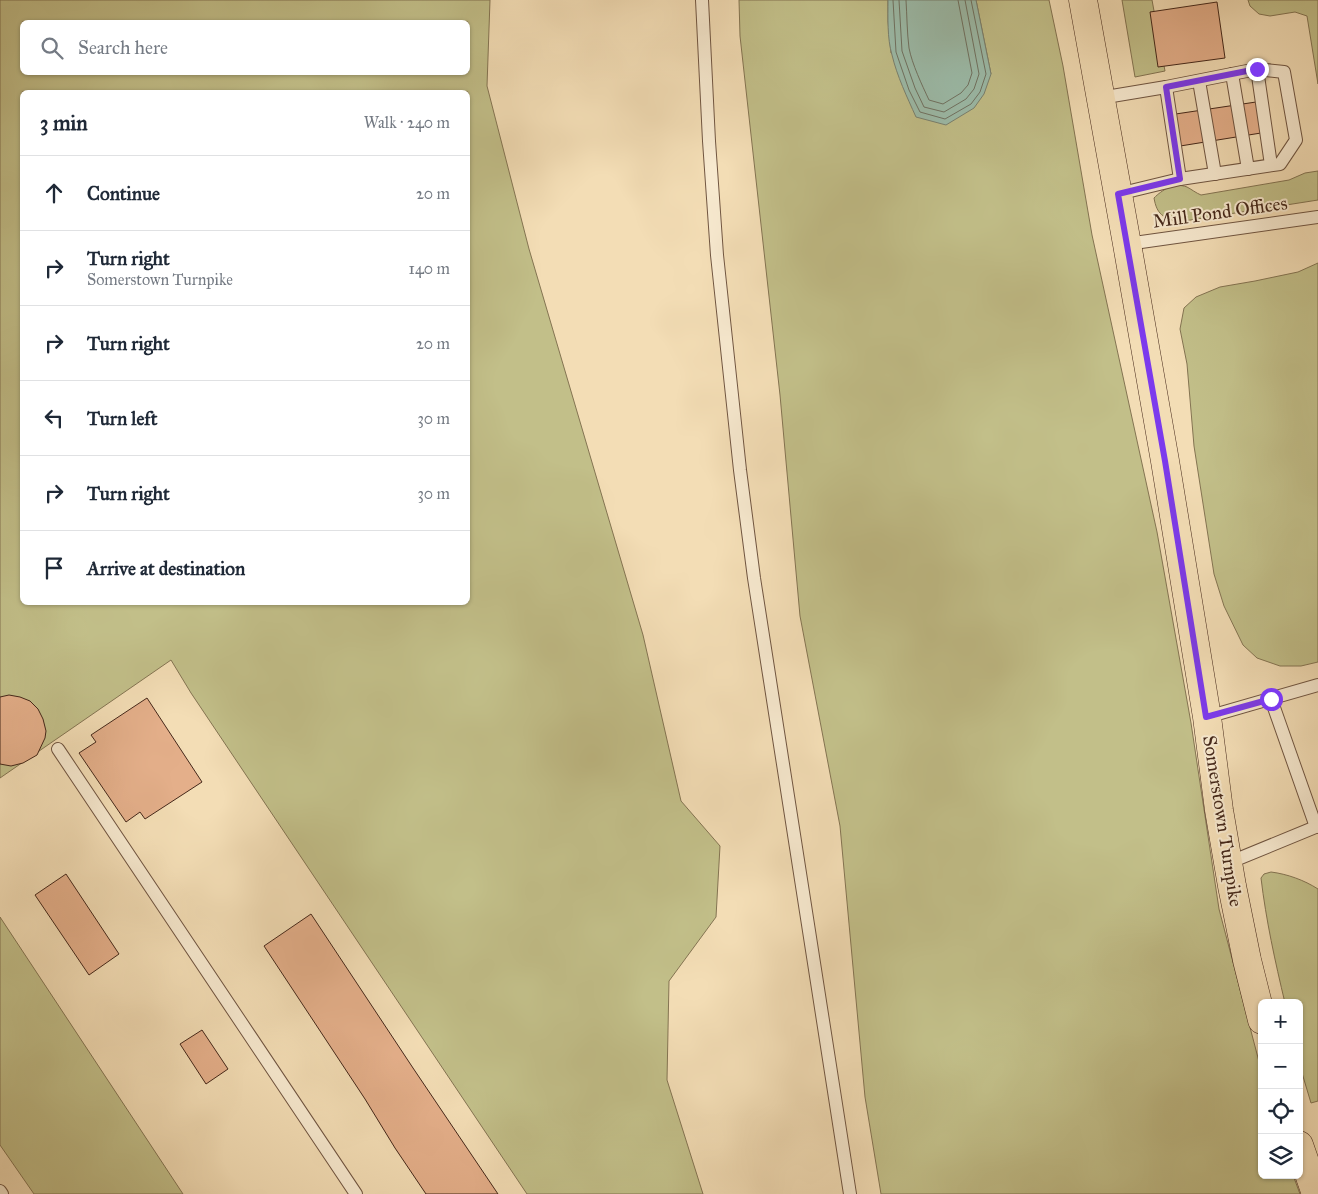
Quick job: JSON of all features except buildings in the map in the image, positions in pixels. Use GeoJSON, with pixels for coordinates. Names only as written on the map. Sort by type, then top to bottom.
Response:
{"type":"FeatureCollection","features":[{"type":"Feature","properties":{"kind":"main road","name":"Somerstown Turnpike"},"geometry":{"type":"LineString","coordinates":[[1083,0],[1165,461],[1228,863],[1247,960],[1258,1004]]}},
{"type":"Feature","properties":{"kind":"main road"},"geometry":{"type":"LineString","coordinates":[[1303,1157],[1316,1194]]}},
{"type":"Feature","properties":{"kind":"lane"},"geometry":{"type":"LineString","coordinates":[[702,0],[717,255],[740,470],[754,578],[850,1194]]}},
{"type":"Feature","properties":{"kind":"lane"},"geometry":{"type":"LineString","coordinates":[[1100,98],[1257,69],[1284,72],[1296,140],[1280,164],[1180,179],[1118,194]]}},
{"type":"Feature","properties":{"kind":"lane"},"geometry":{"type":"LineString","coordinates":[[1257,69],[1271,165]]}},
{"type":"Feature","properties":{"kind":"lane"},"geometry":{"type":"LineString","coordinates":[[1232,74],[1248,169]]}},
{"type":"Feature","properties":{"kind":"lane"},"geometry":{"type":"LineString","coordinates":[[1199,80],[1215,174]]}},
{"type":"Feature","properties":{"kind":"lane"},"geometry":{"type":"LineString","coordinates":[[1166,87],[1180,179]]}},
{"type":"Feature","properties":{"kind":"lane","name":"Mill Pond Offices"},"geometry":{"type":"LineString","coordinates":[[1127,244],[1318,217]]}},
{"type":"Feature","properties":{"kind":"lane"},"geometry":{"type":"LineString","coordinates":[[1206,717],[1318,685]]}},
{"type":"Feature","properties":{"kind":"lane"},"geometry":{"type":"LineString","coordinates":[[1228,863],[1317,827],[1271,699]]}},
{"type":"Feature","properties":{"kind":"lane"},"geometry":{"type":"LineString","coordinates":[[58,749],[356,1194]]}},
{"type":"Feature","properties":{"kind":"shaded area"},"geometry":{"type":"Polygon","coordinates":[[[0,0],[490,0],[487,86],[529,249],[643,635],[681,801],[720,846],[716,917],[669,981],[667,1080],[703,1194],[527,1194],[191,693],[171,660],[0,778],[0,0]]]}},
{"type":"Feature","properties":{"kind":"shaded area"},"geometry":{"type":"Polygon","coordinates":[[[739,0],[888,0],[891,53],[991,74],[976,0],[1049,0],[1063,66],[1092,235],[1157,532],[1191,723],[1219,909],[1258,1058],[1258,1179],[1294,1179],[1300,1194],[881,1194],[865,1097],[840,826],[800,616],[780,395],[740,36],[739,0]]]}},
{"type":"Feature","properties":{"kind":"shaded area"},"geometry":{"type":"Polygon","coordinates":[[[1122,0],[1152,0],[1165,71],[1135,77],[1122,0]]]}},
{"type":"Feature","properties":{"kind":"shaded area"},"geometry":{"type":"Polygon","coordinates":[[[1248,0],[1318,0],[1318,84],[1307,16],[1295,12],[1270,16],[1259,14],[1250,6],[1248,0]]]}},
{"type":"Feature","properties":{"kind":"shaded area"},"geometry":{"type":"Polygon","coordinates":[[[1318,171],[1318,200],[1178,222],[1168,219],[1159,212],[1154,198],[1161,192],[1177,185],[1187,187],[1201,195],[1289,180],[1305,173],[1318,171]]]}},
{"type":"Feature","properties":{"kind":"shaded area"},"geometry":{"type":"Polygon","coordinates":[[[1318,263],[1318,662],[1301,666],[1280,666],[1257,658],[1243,645],[1224,606],[1214,574],[1194,446],[1187,364],[1180,329],[1184,308],[1196,297],[1220,287],[1298,272],[1318,263]]]}},
{"type":"Feature","properties":{"kind":"shaded area"},"geometry":{"type":"Polygon","coordinates":[[[1271,872],[1283,874],[1318,889],[1318,1101],[1311,1103],[1303,1076],[1303,999],[1284,999],[1265,909],[1261,878],[1264,874],[1271,872]]]}},
{"type":"Feature","properties":{"kind":"shaded area"},"geometry":{"type":"Polygon","coordinates":[[[0,917],[183,1194],[34,1194],[0,1145],[0,917]]]}},
{"type":"Feature","properties":{"kind":"water"},"geometry":{"type":"Polygon","coordinates":[[[888,0],[976,0],[991,74],[984,94],[974,108],[946,125],[916,117],[899,79],[890,48],[888,0]]]}},
{"type":"Feature","properties":{"kind":"route"},"geometry":{"type":"LineString","coordinates":[[1257,69],[1166,87],[1180,179],[1118,194],[1165,461],[1206,717],[1271,699]]}}]}
